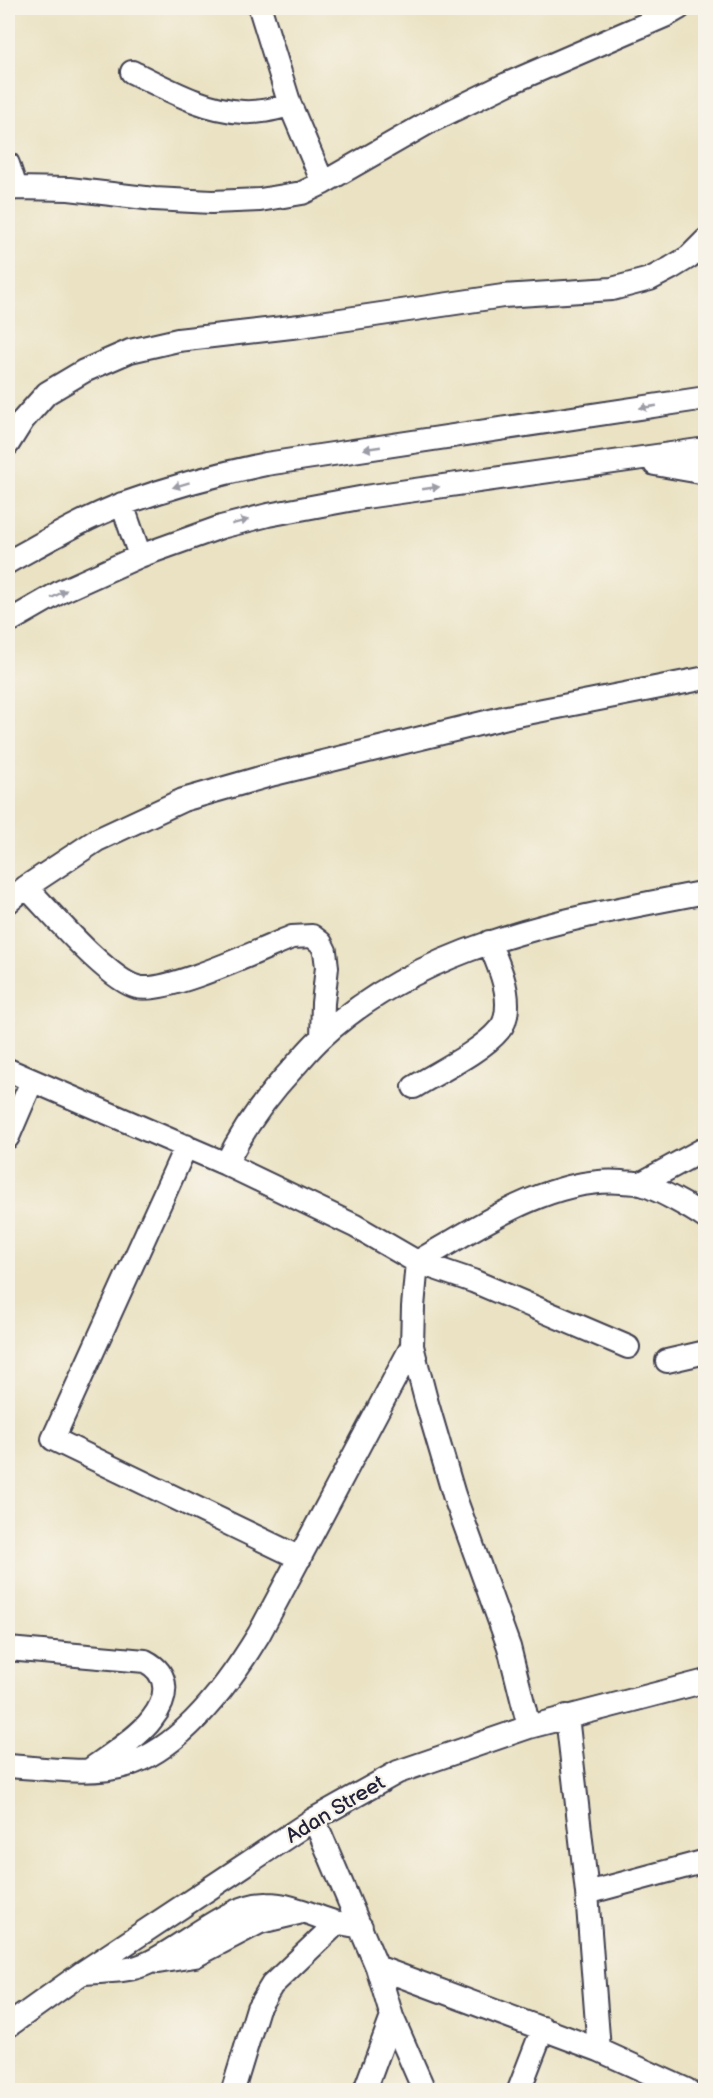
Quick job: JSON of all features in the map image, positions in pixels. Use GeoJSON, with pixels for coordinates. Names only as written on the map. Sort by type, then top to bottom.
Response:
{"type":"FeatureCollection","features":[{"type":"Feature","properties":{"kind":"street"},"geometry":{"type":"LineString","coordinates":[[260,8],[290,105],[323,183]]}},
{"type":"Feature","properties":{"kind":"street"},"geometry":{"type":"LineString","coordinates":[[8,164],[12,189],[69,189],[154,199],[212,202],[260,201],[302,193],[431,121],[507,84],[679,8]]}},
{"type":"Feature","properties":{"kind":"street"},"geometry":{"type":"LineString","coordinates":[[132,72],[186,98],[219,109],[244,112],[262,111],[290,105]]}},
{"type":"Feature","properties":{"kind":"street"},"geometry":{"type":"LineString","coordinates":[[8,444],[23,420],[47,393],[84,371],[130,351],[178,340],[300,326],[503,296],[612,289],[650,279],[688,257],[705,240]]}},
{"type":"Feature","properties":{"kind":"street"},"geometry":{"type":"LineString","coordinates":[[8,562],[90,518],[122,504],[201,479],[266,464],[705,398]]}},
{"type":"Feature","properties":{"kind":"street"},"geometry":{"type":"LineString","coordinates":[[8,622],[62,591],[140,555],[221,527],[316,504],[705,449]]}},
{"type":"Feature","properties":{"kind":"street"},"geometry":{"type":"LineString","coordinates":[[624,462],[705,473]]}},
{"type":"Feature","properties":{"kind":"street"},"geometry":{"type":"LineString","coordinates":[[122,504],[140,555]]}},
{"type":"Feature","properties":{"kind":"street"},"geometry":{"type":"LineString","coordinates":[[8,902],[26,887],[97,840],[183,800],[274,774],[507,717],[705,678]]}},
{"type":"Feature","properties":{"kind":"street"},"geometry":{"type":"LineString","coordinates":[[26,887],[99,961],[120,979],[138,988],[166,986],[292,937],[312,936],[321,943],[326,951],[322,1037]]}},
{"type":"Feature","properties":{"kind":"street"},"geometry":{"type":"LineString","coordinates":[[226,1164],[245,1128],[264,1101],[322,1037],[372,998],[427,967],[489,942],[580,916],[705,892]]}},
{"type":"Feature","properties":{"kind":"street"},"geometry":{"type":"LineString","coordinates":[[414,1087],[483,1045],[500,1030],[506,1017],[507,1003],[504,982],[489,942]]}},
{"type":"Feature","properties":{"kind":"street"},"geometry":{"type":"LineString","coordinates":[[8,1070],[226,1164],[355,1226],[417,1262],[473,1281],[628,1347]]}},
{"type":"Feature","properties":{"kind":"street"},"geometry":{"type":"LineString","coordinates":[[8,1137],[32,1081]]}},
{"type":"Feature","properties":{"kind":"street"},"geometry":{"type":"LineString","coordinates":[[186,1146],[53,1439],[300,1558]]}},
{"type":"Feature","properties":{"kind":"street"},"geometry":{"type":"LineString","coordinates":[[640,1184],[705,1148]]}},
{"type":"Feature","properties":{"kind":"street"},"geometry":{"type":"LineString","coordinates":[[417,1262],[502,1214],[546,1195],[591,1183],[640,1184],[705,1218]]}},
{"type":"Feature","properties":{"kind":"street"},"geometry":{"type":"LineString","coordinates":[[417,1262],[412,1307],[412,1346],[454,1495],[509,1647],[529,1727]]}},
{"type":"Feature","properties":{"kind":"street"},"geometry":{"type":"LineString","coordinates":[[8,1766],[90,1770],[126,1766],[143,1759],[180,1735],[210,1704],[236,1672],[300,1558],[412,1346]]}},
{"type":"Feature","properties":{"kind":"street"},"geometry":{"type":"LineString","coordinates":[[667,1361],[705,1352]]}},
{"type":"Feature","properties":{"kind":"street"},"geometry":{"type":"LineString","coordinates":[[8,1649],[145,1661],[159,1671],[165,1684],[164,1699],[152,1720],[90,1770]]}},
{"type":"Feature","properties":{"kind":"street","name":"Adan Street"},"geometry":{"type":"LineString","coordinates":[[13,2017],[314,1819],[398,1772],[529,1727],[705,1681]]}},
{"type":"Feature","properties":{"kind":"street"},"geometry":{"type":"LineString","coordinates":[[567,1716],[587,1893],[599,2050]]}},
{"type":"Feature","properties":{"kind":"street"},"geometry":{"type":"LineString","coordinates":[[314,1819],[361,1927],[377,1967],[392,2017],[424,2091]]}},
{"type":"Feature","properties":{"kind":"street"},"geometry":{"type":"LineString","coordinates":[[587,1893],[705,1861]]}},
{"type":"Feature","properties":{"kind":"street"},"geometry":{"type":"LineString","coordinates":[[82,1973],[126,1969],[148,1963],[232,1913],[251,1905],[273,1905],[337,1923],[361,1927]]}},
{"type":"Feature","properties":{"kind":"street"},"geometry":{"type":"LineString","coordinates":[[233,2091],[258,2008],[272,1985],[337,1923]]}},
{"type":"Feature","properties":{"kind":"street"},"geometry":{"type":"LineString","coordinates":[[377,1967],[599,2050],[687,2091]]}},
{"type":"Feature","properties":{"kind":"street"},"geometry":{"type":"LineString","coordinates":[[365,2091],[392,2017]]}},
{"type":"Feature","properties":{"kind":"street"},"geometry":{"type":"LineString","coordinates":[[519,2091],[543,2028]]}}]}
